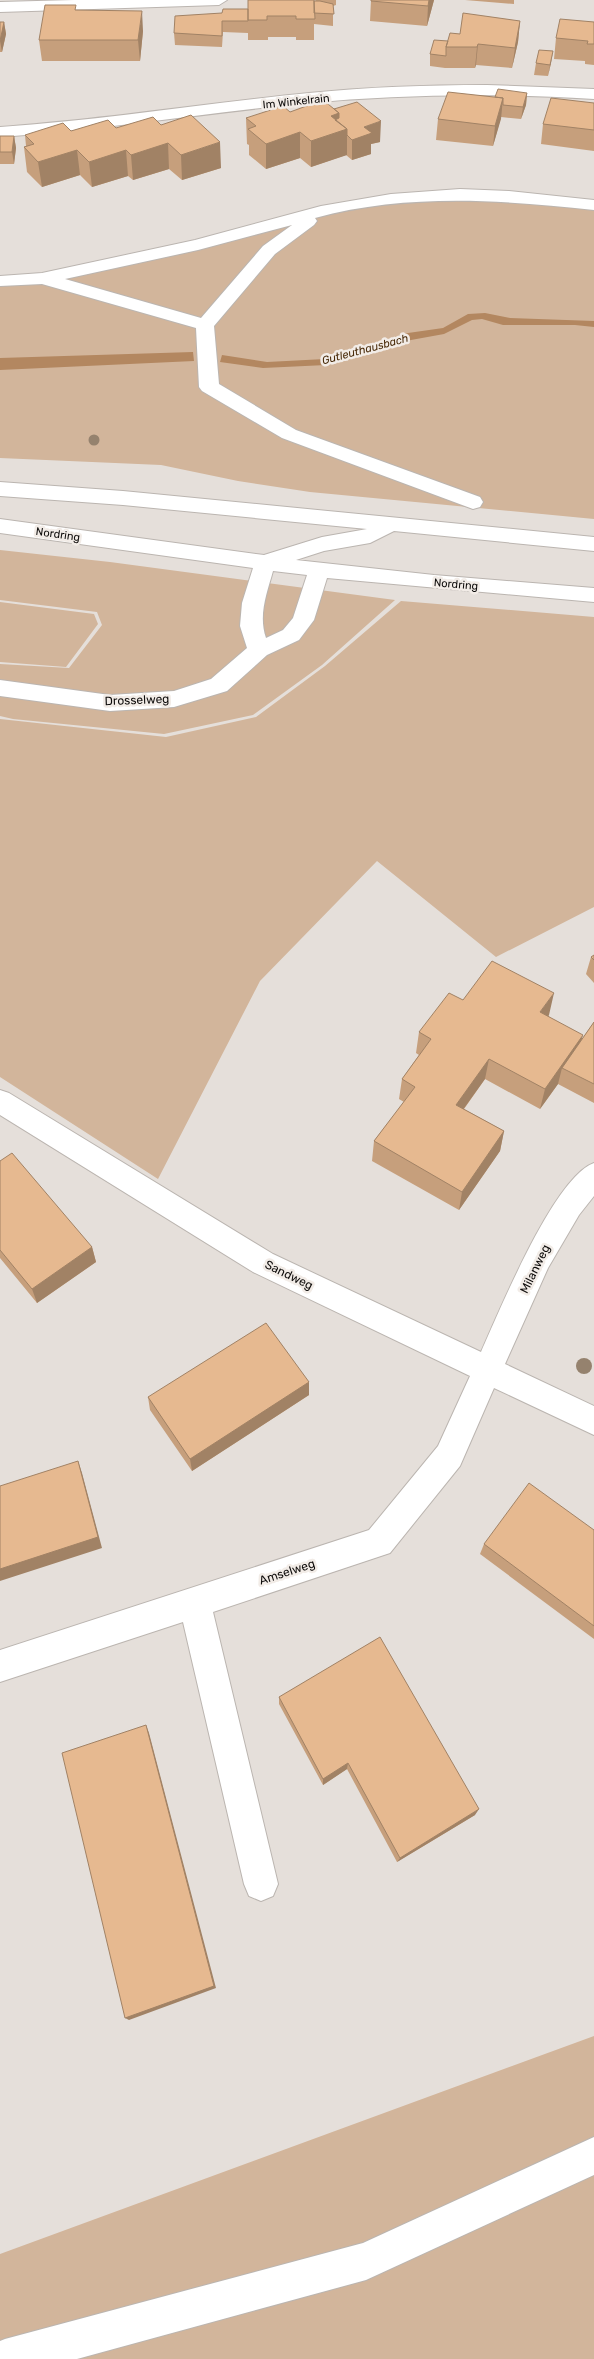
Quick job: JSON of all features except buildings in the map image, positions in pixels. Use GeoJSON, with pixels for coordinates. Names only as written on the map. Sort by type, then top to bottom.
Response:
{"type":"FeatureCollection","features":[{"type":"Feature","properties":{"kind":"street"},"geometry":{"type":"LineString","coordinates":[[0,8],[219,0]]}},
{"type":"Feature","properties":{"kind":"street","name":"Im Winkelrain"},"geometry":{"type":"LineString","coordinates":[[0,132],[64,128],[308,98],[489,89],[594,94]]}},
{"type":"Feature","properties":{"kind":"street"},"geometry":{"type":"LineString","coordinates":[[0,281],[42,278],[198,245],[321,211],[391,199],[460,194],[509,196],[594,205]]}},
{"type":"Feature","properties":{"kind":"street"},"geometry":{"type":"LineString","coordinates":[[321,211],[269,250],[205,324],[210,387],[289,434],[473,502]]}},
{"type":"Feature","properties":{"kind":"street"},"geometry":{"type":"LineString","coordinates":[[42,278],[205,324]]}},
{"type":"Feature","properties":{"kind":"street","name":"Nordring"},"geometry":{"type":"LineString","coordinates":[[0,489],[258,511],[594,544]]}},
{"type":"Feature","properties":{"kind":"street"},"geometry":{"type":"LineString","coordinates":[[258,511],[301,550],[319,570]]}},
{"type":"Feature","properties":{"kind":"street","name":"Nordring"},"geometry":{"type":"LineString","coordinates":[[265,562],[301,550],[363,538],[393,525]]}},
{"type":"Feature","properties":{"kind":"street","name":"Nordring"},"geometry":{"type":"LineString","coordinates":[[0,526],[319,570],[434,582],[594,595]]}},
{"type":"Feature","properties":{"kind":"street"},"geometry":{"type":"LineString","coordinates":[[259,650],[250,626],[253,603],[265,562]]}},
{"type":"Feature","properties":{"kind":"street","name":"Drosselweg"},"geometry":{"type":"LineString","coordinates":[[0,688],[110,703],[174,699],[219,685],[259,650],[291,635],[303,620],[319,570]]}},
{"type":"Feature","properties":{"kind":"street","name":"Sandweg"},"geometry":{"type":"LineString","coordinates":[[0,1101],[263,1263],[594,1421]]}},
{"type":"Feature","properties":{"kind":"street","name":"Milanweg"},"geometry":{"type":"LineString","coordinates":[[488,1369],[537,1260],[569,1206],[594,1175]]}},
{"type":"Feature","properties":{"kind":"street","name":"Amselweg"},"geometry":{"type":"LineString","coordinates":[[0,1666],[378,1542],[449,1456],[488,1369]]}},
{"type":"Feature","properties":{"kind":"street"},"geometry":{"type":"LineString","coordinates":[[195,1603],[261,1884]]}},
{"type":"Feature","properties":{"kind":"street"},"geometry":{"type":"LineString","coordinates":[[5,2359],[366,2261],[594,2156]]}},
{"type":"Feature","properties":{"kind":"shaded area"},"geometry":{"type":"Polygon","coordinates":[[[460,194],[594,205],[594,519],[310,492],[238,481],[161,465],[0,458],[0,281],[42,278],[321,211],[460,194]]]}},
{"type":"Feature","properties":{"kind":"shaded area"},"geometry":{"type":"Polygon","coordinates":[[[0,550],[110,562],[395,600],[322,665],[253,715],[164,734],[13,719],[0,716],[0,664],[69,668],[102,625],[97,612],[0,600],[0,550]]]}},
{"type":"Feature","properties":{"kind":"shaded area"},"geometry":{"type":"Polygon","coordinates":[[[401,601],[594,617],[594,907],[496,957],[377,861],[260,981],[158,1179],[0,1077],[0,719],[166,737],[256,717],[325,666],[401,601]]]}},
{"type":"Feature","properties":{"kind":"shaded area"},"geometry":{"type":"Polygon","coordinates":[[[0,602],[94,614],[98,624],[66,667],[0,662],[0,602]]]}},
{"type":"Feature","properties":{"kind":"shaded area"},"geometry":{"type":"Polygon","coordinates":[[[594,2036],[594,2359],[0,2359],[0,2254],[594,2036]]]}},
{"type":"Feature","properties":{"kind":"water","name":"Gutleuthausbach"},"geometry":{"type":"Polygon","coordinates":[[[485,313],[510,318],[594,321],[594,327],[575,325],[503,325],[482,319],[472,320],[444,334],[411,340],[326,365],[263,368],[220,362],[222,355],[267,362],[325,359],[408,333],[443,328],[468,314],[485,313]]]}},
{"type":"Feature","properties":{"kind":"water"},"geometry":{"type":"Polygon","coordinates":[[[193,352],[194,361],[0,370],[0,358],[193,352]]]}}]}
